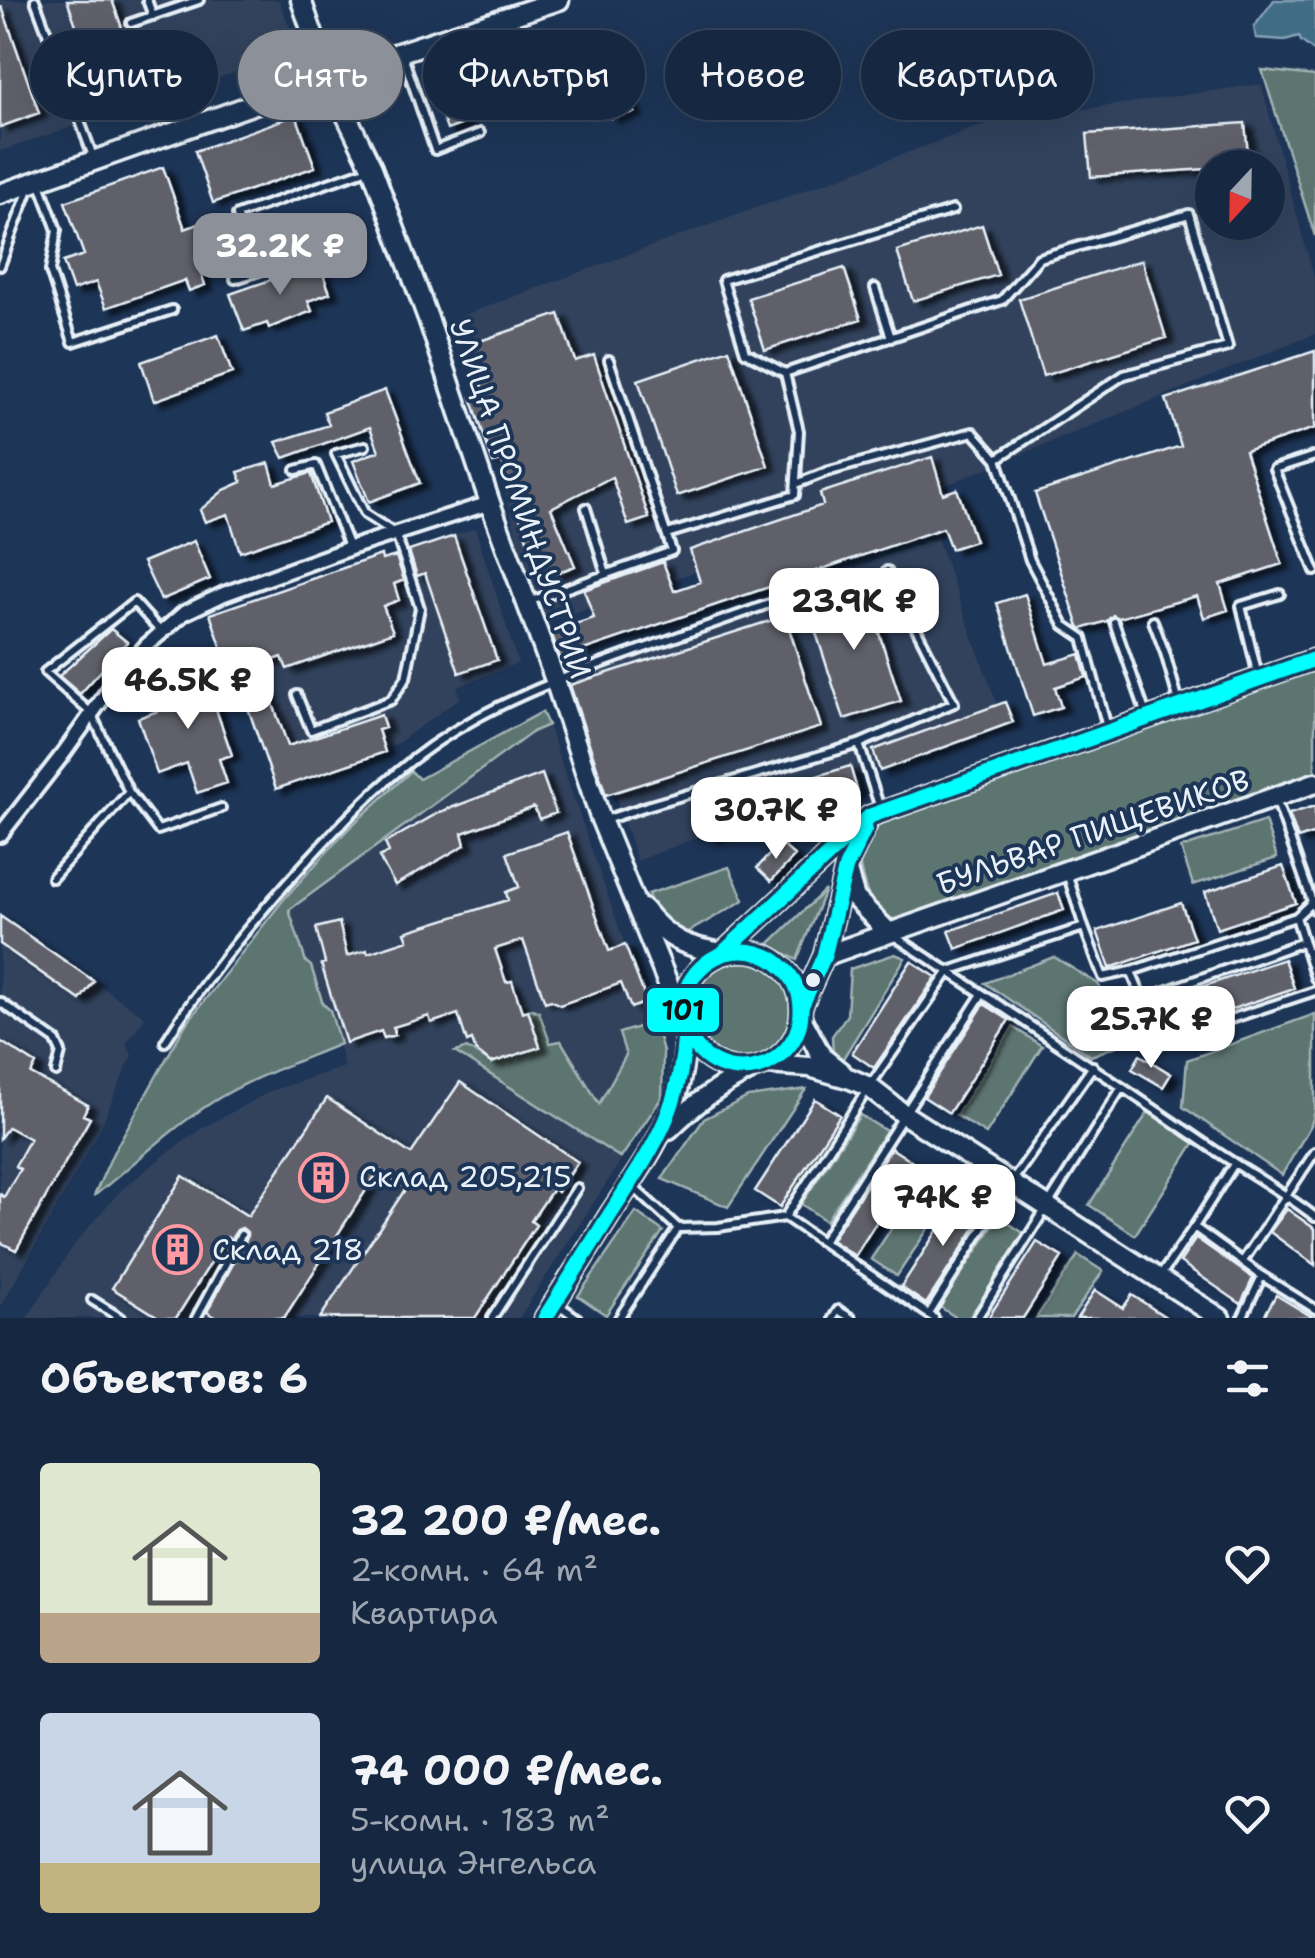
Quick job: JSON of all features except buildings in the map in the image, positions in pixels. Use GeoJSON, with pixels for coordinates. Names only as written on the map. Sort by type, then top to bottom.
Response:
{"type":"FeatureCollection","features":[{"type":"Feature","properties":{"kind":"main road","name":"УЛИЦА ПРОМИНДУСТРИИ"},"geometry":{"type":"LineString","coordinates":[[301,0],[311,30]]}},
{"type":"Feature","properties":{"kind":"main road"},"geometry":{"type":"LineString","coordinates":[[403,51],[559,0]]}},
{"type":"Feature","properties":{"kind":"main road"},"geometry":{"type":"LineString","coordinates":[[0,194],[238,110]]}},
{"type":"Feature","properties":{"kind":"main road","name":"УЛИЦА ПРОМИНДУСТРИИ"},"geometry":{"type":"LineString","coordinates":[[349,120],[372,168],[429,321],[602,821],[684,1024]]}},
{"type":"Feature","properties":{"kind":"main road"},"geometry":{"type":"LineString","coordinates":[[550,1310],[661,1136],[678,1088],[685,1046],[687,989],[695,975],[876,814],[1315,660]]}},
{"type":"Feature","properties":{"kind":"main road","name":"БУЛЬВАР ПИЩЕВИКОВ"},"geometry":{"type":"LineString","coordinates":[[824,956],[1315,784]]}},
{"type":"Feature","properties":{"kind":"main road"},"geometry":{"type":"LineString","coordinates":[[661,1136],[700,1100],[780,1056],[790,1045],[824,956],[846,866],[876,814]]}},
{"type":"Feature","properties":{"kind":"main road"},"geometry":{"type":"LineString","coordinates":[[846,866],[855,898],[888,932]]}},
{"type":"Feature","properties":{"kind":"main road"},"geometry":{"type":"LineString","coordinates":[[630,892],[670,937],[692,948],[723,953],[741,950],[776,961],[798,989],[801,1012],[822,1057],[851,1080]]}},
{"type":"Feature","properties":{"kind":"main road"},"geometry":{"type":"LineString","coordinates":[[684,1024],[693,1045],[705,1058],[721,1066],[738,1070],[761,1066],[810,1068],[869,1086],[905,1115],[1220,1318]]}},
{"type":"Feature","properties":{"kind":"street"},"geometry":{"type":"LineString","coordinates":[[0,835],[132,661],[184,613],[224,594],[350,548],[490,503]]}},
{"type":"Feature","properties":{"kind":"lane"},"geometry":{"type":"LineString","coordinates":[[35,0],[94,160]]}},
{"type":"Feature","properties":{"kind":"lane"},"geometry":{"type":"LineString","coordinates":[[146,0],[152,16]]}},
{"type":"Feature","properties":{"kind":"lane"},"geometry":{"type":"LineString","coordinates":[[131,24],[200,0]]}},
{"type":"Feature","properties":{"kind":"lane"},"geometry":{"type":"LineString","coordinates":[[403,58],[435,150],[480,134]]}},
{"type":"Feature","properties":{"kind":"lane"},"geometry":{"type":"LineString","coordinates":[[257,271],[237,215],[372,168]]}},
{"type":"Feature","properties":{"kind":"lane"},"geometry":{"type":"LineString","coordinates":[[0,266],[35,182]]}},
{"type":"Feature","properties":{"kind":"lane"},"geometry":{"type":"LineString","coordinates":[[35,182],[57,230],[50,271],[74,342],[172,310]]}},
{"type":"Feature","properties":{"kind":"lane"},"geometry":{"type":"LineString","coordinates":[[953,210],[722,280],[744,352],[785,373],[1002,300],[1040,258],[1188,214],[1228,347],[1124,375],[997,459]]}},
{"type":"Feature","properties":{"kind":"lane"},"geometry":{"type":"LineString","coordinates":[[235,278],[321,251]]}},
{"type":"Feature","properties":{"kind":"lane"},"geometry":{"type":"LineString","coordinates":[[875,288],[892,338]]}},
{"type":"Feature","properties":{"kind":"lane"},"geometry":{"type":"LineString","coordinates":[[526,602],[672,551],[610,360]]}},
{"type":"Feature","properties":{"kind":"lane"},"geometry":{"type":"LineString","coordinates":[[667,534],[795,495],[799,431],[785,373]]}},
{"type":"Feature","properties":{"kind":"lane"},"geometry":{"type":"LineString","coordinates":[[796,484],[826,472],[973,432],[997,459],[1030,560],[1064,625],[1083,638],[1109,732]]}},
{"type":"Feature","properties":{"kind":"lane"},"geometry":{"type":"LineString","coordinates":[[297,695],[311,730],[391,700],[406,678],[420,608],[396,534],[365,514],[336,454],[364,446]]}},
{"type":"Feature","properties":{"kind":"lane"},"geometry":{"type":"LineString","coordinates":[[1315,456],[1274,469],[1315,571]]}},
{"type":"Feature","properties":{"kind":"lane"},"geometry":{"type":"LineString","coordinates":[[296,470],[316,465],[350,548]]}},
{"type":"Feature","properties":{"kind":"lane"},"geometry":{"type":"LineString","coordinates":[[586,508],[606,574]]}},
{"type":"Feature","properties":{"kind":"lane"},"geometry":{"type":"LineString","coordinates":[[602,821],[859,744],[954,703],[888,571]]}},
{"type":"Feature","properties":{"kind":"lane"},"geometry":{"type":"LineString","coordinates":[[164,1042],[209,974],[252,922],[325,841],[413,759],[453,731],[555,680],[800,593]]}},
{"type":"Feature","properties":{"kind":"lane"},"geometry":{"type":"LineString","coordinates":[[1259,679],[1240,606],[1280,594]]}},
{"type":"Feature","properties":{"kind":"lane"},"geometry":{"type":"LineString","coordinates":[[160,632],[134,602],[45,672],[90,713],[129,792],[158,830],[221,808]]}},
{"type":"Feature","properties":{"kind":"lane"},"geometry":{"type":"LineString","coordinates":[[1154,621],[1180,707]]}},
{"type":"Feature","properties":{"kind":"lane"},"geometry":{"type":"LineString","coordinates":[[1114,622],[1148,718]]}},
{"type":"Feature","properties":{"kind":"lane"},"geometry":{"type":"LineString","coordinates":[[859,744],[876,814]]}},
{"type":"Feature","properties":{"kind":"lane"},"geometry":{"type":"LineString","coordinates":[[52,878],[129,792]]}},
{"type":"Feature","properties":{"kind":"lane"},"geometry":{"type":"LineString","coordinates":[[1066,870],[1103,977],[1296,917],[1314,906],[1275,798]]}},
{"type":"Feature","properties":{"kind":"lane"},"geometry":{"type":"LineString","coordinates":[[1296,917],[1315,978]]}},
{"type":"Feature","properties":{"kind":"lane"},"geometry":{"type":"LineString","coordinates":[[785,1217],[869,1086],[949,972],[1084,927]]}},
{"type":"Feature","properties":{"kind":"lane"},"geometry":{"type":"LineString","coordinates":[[888,932],[1234,1164],[1286,1194],[1315,1217]]}},
{"type":"Feature","properties":{"kind":"lane"},"geometry":{"type":"LineString","coordinates":[[1131,971],[1142,999],[1303,942]]}},
{"type":"Feature","properties":{"kind":"lane"},"geometry":{"type":"LineString","coordinates":[[1152,1046],[1315,991]]}},
{"type":"Feature","properties":{"kind":"lane"},"geometry":{"type":"LineString","coordinates":[[822,1242],[982,994]]}},
{"type":"Feature","properties":{"kind":"lane"},"geometry":{"type":"LineString","coordinates":[[0,1002],[56,1041],[61,1052],[56,1072]]}},
{"type":"Feature","properties":{"kind":"lane"},"geometry":{"type":"LineString","coordinates":[[630,1184],[678,1228],[718,1227],[785,1217],[931,1316],[1011,1183],[1092,1066]]}},
{"type":"Feature","properties":{"kind":"lane"},"geometry":{"type":"LineString","coordinates":[[977,1318],[1122,1087]]}},
{"type":"Feature","properties":{"kind":"lane"},"geometry":{"type":"LineString","coordinates":[[1242,1262],[1315,1152]]}},
{"type":"Feature","properties":{"kind":"lane"},"geometry":{"type":"LineString","coordinates":[[1159,1278],[1234,1164]]}},
{"type":"Feature","properties":{"kind":"lane"},"geometry":{"type":"LineString","coordinates":[[492,1318],[576,1188]]}},
{"type":"Feature","properties":{"kind":"lane"},"geometry":{"type":"LineString","coordinates":[[1194,1226],[1262,1276],[1315,1308]]}},
{"type":"Feature","properties":{"kind":"lane"},"geometry":{"type":"LineString","coordinates":[[619,1318],[678,1228]]}},
{"type":"Feature","properties":{"kind":"lane"},"geometry":{"type":"LineString","coordinates":[[196,1318],[240,1234]]}},
{"type":"Feature","properties":{"kind":"lane"},"geometry":{"type":"LineString","coordinates":[[1242,1318],[1262,1276]]}},
{"type":"Feature","properties":{"kind":"lane"},"geometry":{"type":"LineString","coordinates":[[92,1300],[121,1318]]}},
{"type":"Feature","properties":{"kind":"lane"},"geometry":{"type":"LineString","coordinates":[[550,1310],[577,1318]]}},
{"type":"Feature","properties":{"kind":"lane"},"geometry":{"type":"LineString","coordinates":[[833,1318],[838,1310],[851,1318]]}},
{"type":"Feature","properties":{"kind":"shaded area"},"geometry":{"type":"Polygon","coordinates":[[[0,0],[279,0],[291,30],[238,30],[238,71],[218,78],[218,30],[30,30],[30,120],[93,120],[0,151],[0,0]]]}},
{"type":"Feature","properties":{"kind":"shaded area"},"geometry":{"type":"Polygon","coordinates":[[[1274,0],[1315,0],[1315,52],[1299,36],[1285,40],[1256,38],[1254,27],[1274,0]]]}},
{"type":"Feature","properties":{"kind":"shaded area"},"geometry":{"type":"Polygon","coordinates":[[[1261,84],[1279,150],[1195,150],[1195,240],[1285,240],[1285,172],[1315,281],[1315,334],[929,492],[539,625],[461,316],[988,123],[1093,120],[1093,108],[1261,84]]]}},
{"type":"Feature","properties":{"kind":"shaded area"},"geometry":{"type":"Polygon","coordinates":[[[475,528],[518,663],[457,687],[460,698],[385,752],[276,789],[230,654],[224,655],[210,614],[381,555],[383,560],[475,528]]]}},
{"type":"Feature","properties":{"kind":"shaded area"},"geometry":{"type":"Polygon","coordinates":[[[937,538],[1002,718],[637,861],[573,668],[937,538]]]}},
{"type":"Feature","properties":{"kind":"shaded area"},"geometry":{"type":"Polygon","coordinates":[[[548,725],[651,1010],[663,1052],[662,1097],[519,1318],[27,1318],[74,1245],[120,1191],[161,1158],[202,1128],[273,1090],[344,1067],[330,1010],[323,1004],[288,910],[534,731],[548,725]]]}},
{"type":"Feature","properties":{"kind":"shaded area"},"geometry":{"type":"Polygon","coordinates":[[[0,916],[145,1017],[126,1044],[132,1055],[98,1133],[0,1308],[0,916]]]}},
{"type":"Feature","properties":{"kind":"green space"},"geometry":{"type":"Polygon","coordinates":[[[1262,70],[1315,76],[1315,236],[1262,70]]]}},
{"type":"Feature","properties":{"kind":"green space"},"geometry":{"type":"Polygon","coordinates":[[[1315,669],[1315,777],[899,921],[880,911],[869,896],[858,856],[877,825],[1315,669]]]}},
{"type":"Feature","properties":{"kind":"green space"},"geometry":{"type":"Polygon","coordinates":[[[542,712],[548,725],[534,731],[289,910],[340,1044],[258,1078],[211,1103],[94,1196],[113,1153],[186,1024],[284,899],[348,829],[411,771],[419,779],[542,712]]]}},
{"type":"Feature","properties":{"kind":"green space"},"geometry":{"type":"Polygon","coordinates":[[[1265,821],[1277,858],[1193,885],[1181,848],[1265,821]]]}},
{"type":"Feature","properties":{"kind":"green space"},"geometry":{"type":"Polygon","coordinates":[[[729,867],[744,900],[683,935],[659,925],[648,894],[729,867]]]}},
{"type":"Feature","properties":{"kind":"green space"},"geometry":{"type":"Polygon","coordinates":[[[825,890],[797,960],[769,944],[825,890]]]}},
{"type":"Feature","properties":{"kind":"green space"},"geometry":{"type":"Polygon","coordinates":[[[895,954],[905,958],[842,1060],[833,1055],[832,1036],[847,1015],[850,969],[895,954]]]}},
{"type":"Feature","properties":{"kind":"green space"},"geometry":{"type":"Polygon","coordinates":[[[1054,957],[1098,984],[1129,1041],[1091,1056],[985,983],[1054,957]]]}},
{"type":"Feature","properties":{"kind":"green space"},"geometry":{"type":"Polygon","coordinates":[[[742,962],[761,965],[777,976],[788,992],[788,1030],[777,1046],[761,1057],[742,1060],[723,1057],[707,1046],[696,1030],[693,1011],[696,992],[707,976],[723,965],[742,962]]]}},
{"type":"Feature","properties":{"kind":"green space"},"geometry":{"type":"Polygon","coordinates":[[[528,1010],[539,1012],[550,1043],[561,1041],[599,1104],[626,1055],[619,1033],[655,1022],[663,1052],[662,1097],[621,1158],[455,1052],[467,1048],[491,1063],[539,1046],[528,1010]]]}},
{"type":"Feature","properties":{"kind":"green space"},"geometry":{"type":"Polygon","coordinates":[[[1315,1014],[1315,1111],[1282,1175],[1183,1107],[1187,1060],[1315,1014]]]}},
{"type":"Feature","properties":{"kind":"green space"},"geometry":{"type":"Polygon","coordinates":[[[1013,1027],[1042,1046],[986,1134],[956,1115],[1013,1027]]]}},
{"type":"Feature","properties":{"kind":"green space"},"geometry":{"type":"Polygon","coordinates":[[[806,1089],[728,1207],[662,1179],[704,1119],[748,1097],[806,1089]]]}},
{"type":"Feature","properties":{"kind":"green space"},"geometry":{"type":"Polygon","coordinates":[[[1148,1112],[1195,1142],[1135,1235],[1089,1205],[1148,1112]]]}},
{"type":"Feature","properties":{"kind":"green space"},"geometry":{"type":"Polygon","coordinates":[[[860,1115],[886,1131],[826,1221],[801,1204],[860,1115]]]}},
{"type":"Feature","properties":{"kind":"green space"},"geometry":{"type":"Polygon","coordinates":[[[931,1169],[956,1186],[897,1276],[871,1259],[931,1169]]]}},
{"type":"Feature","properties":{"kind":"green space"},"geometry":{"type":"Polygon","coordinates":[[[636,1212],[663,1231],[606,1315],[578,1296],[636,1212]]]}},
{"type":"Feature","properties":{"kind":"green space"},"geometry":{"type":"Polygon","coordinates":[[[999,1217],[1025,1234],[969,1318],[957,1318],[940,1307],[999,1217]]]}},
{"type":"Feature","properties":{"kind":"green space"},"geometry":{"type":"Polygon","coordinates":[[[1078,1255],[1103,1271],[1071,1318],[1036,1318],[1078,1255]]]}},
{"type":"Feature","properties":{"kind":"transit line","name":"101"},"geometry":{"type":"LineString","coordinates":[[723,953],[870,816],[1315,659]]}},
{"type":"Feature","properties":{"kind":"transit line","name":"101"},"geometry":{"type":"LineString","coordinates":[[801,1007],[824,956],[846,867],[865,828]]}},
{"type":"Feature","properties":{"kind":"transit line","name":"101"},"geometry":{"type":"LineString","coordinates":[[742,951],[765,955],[784,968],[797,987],[801,1010],[797,1033],[784,1052],[765,1065],[742,1069],[719,1065],[700,1052],[687,1033],[683,1010],[687,987],[700,968],[719,955],[742,951]]}},
{"type":"Feature","properties":{"kind":"transit line","name":"101"},"geometry":{"type":"LineString","coordinates":[[545,1318],[663,1127],[678,1082],[685,1029]]}},
{"type":"Feature","properties":{"kind":"place","name":"Склад 205,215"},"geometry":{"type":"Point","coordinates":[324,1177]}},
{"type":"Feature","properties":{"kind":"place","name":"Склад 218"},"geometry":{"type":"Point","coordinates":[177,1250]}}]}
